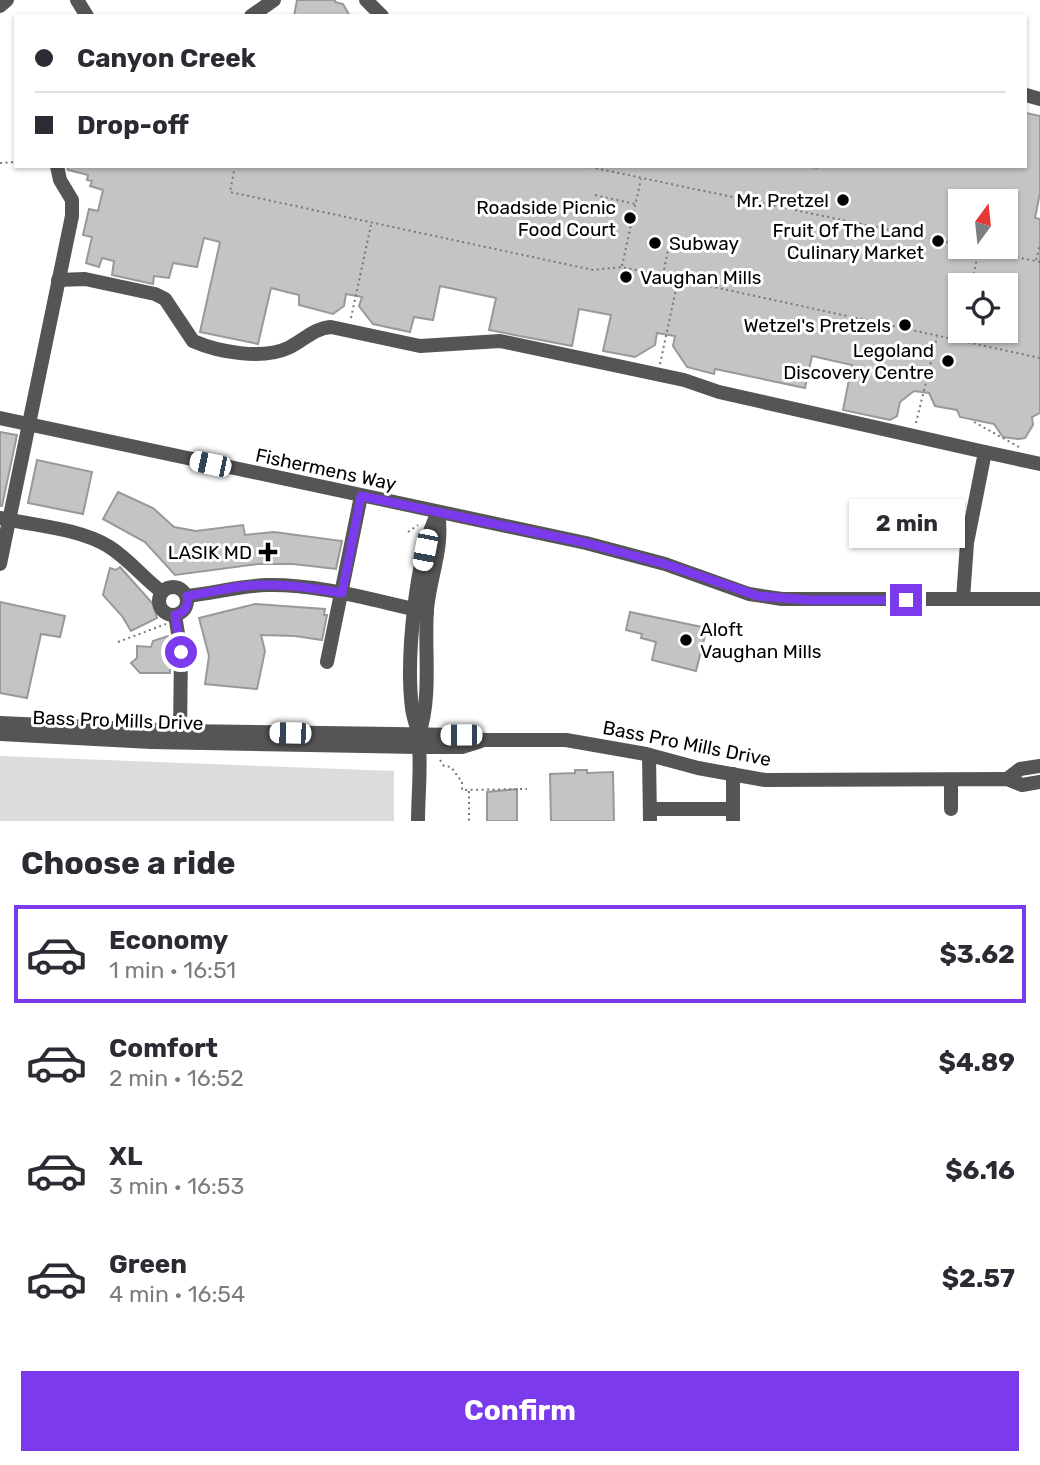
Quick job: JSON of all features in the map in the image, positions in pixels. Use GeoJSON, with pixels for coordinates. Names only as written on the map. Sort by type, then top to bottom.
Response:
{"type":"FeatureCollection","features":[{"type":"Feature","properties":{"kind":"street"},"geometry":{"type":"LineString","coordinates":[[0,6],[7,0]]}},
{"type":"Feature","properties":{"kind":"street"},"geometry":{"type":"LineString","coordinates":[[254,14],[274,0]]}},
{"type":"Feature","properties":{"kind":"street"},"geometry":{"type":"LineString","coordinates":[[366,0],[380,14]]}},
{"type":"Feature","properties":{"kind":"street"},"geometry":{"type":"LineString","coordinates":[[0,564],[5,519],[72,216],[72,200],[60,180],[57,168]]}},
{"type":"Feature","properties":{"kind":"street"},"geometry":{"type":"LineString","coordinates":[[58,280],[85,279],[155,294],[165,299],[192,341],[246,354],[271,354],[286,349],[325,327],[420,346],[500,341],[684,380],[719,392],[1040,464]]}},
{"type":"Feature","properties":{"kind":"street","name":"Fishermens Way"},"geometry":{"type":"LineString","coordinates":[[0,418],[586,543],[665,564],[758,596],[808,600],[1040,599]]}},
{"type":"Feature","properties":{"kind":"street"},"geometry":{"type":"LineString","coordinates":[[963,599],[965,553],[985,452]]}},
{"type":"Feature","properties":{"kind":"street"},"geometry":{"type":"LineString","coordinates":[[327,662],[361,496]]}},
{"type":"Feature","properties":{"kind":"street"},"geometry":{"type":"LineString","coordinates":[[418,821],[418,741],[425,714],[421,611],[441,532],[438,513]]}},
{"type":"Feature","properties":{"kind":"street"},"geometry":{"type":"LineString","coordinates":[[5,519],[73,533],[106,545],[162,592]]}},
{"type":"Feature","properties":{"kind":"street"},"geometry":{"type":"LineString","coordinates":[[162,592],[176,587],[187,596],[238,587],[299,587],[342,593],[421,611]]}},
{"type":"Feature","properties":{"kind":"street"},"geometry":{"type":"LineString","coordinates":[[162,592],[160,606],[176,620]]}},
{"type":"Feature","properties":{"kind":"street"},"geometry":{"type":"LineString","coordinates":[[180,732],[182,673],[176,620],[187,606],[187,596]]}},
{"type":"Feature","properties":{"kind":"street","name":"Bass Pro Mills Drive"},"geometry":{"type":"LineString","coordinates":[[0,723],[418,741]]}},
{"type":"Feature","properties":{"kind":"street","name":"Bass Pro Mills Drive"},"geometry":{"type":"LineString","coordinates":[[0,734],[151,742],[418,741],[461,735],[485,740],[566,740],[765,780],[1007,779],[1022,785],[1040,782]]}},
{"type":"Feature","properties":{"kind":"street"},"geometry":{"type":"LineString","coordinates":[[649,755],[650,815],[736,813],[737,775]]}},
{"type":"Feature","properties":{"kind":"street","name":"Bass Pro Mills Drive"},"geometry":{"type":"LineString","coordinates":[[1007,779],[1020,769],[1040,766]]}},
{"type":"Feature","properties":{"kind":"street"},"geometry":{"type":"LineString","coordinates":[[951,781],[951,809]]}},
{"type":"Feature","properties":{"kind":"path"},"geometry":{"type":"LineString","coordinates":[[235,168],[230,192],[593,271],[622,267],[1040,358]]}},
{"type":"Feature","properties":{"kind":"path"},"geometry":{"type":"LineString","coordinates":[[594,168],[948,242]]}},
{"type":"Feature","properties":{"kind":"path"},"geometry":{"type":"LineString","coordinates":[[622,267],[642,178]]}},
{"type":"Feature","properties":{"kind":"path"},"geometry":{"type":"LineString","coordinates":[[595,195],[636,205]]}},
{"type":"Feature","properties":{"kind":"path"},"geometry":{"type":"LineString","coordinates":[[349,330],[371,222]]}},
{"type":"Feature","properties":{"kind":"path"},"geometry":{"type":"LineString","coordinates":[[1018,257],[1038,261],[1040,244]]}},
{"type":"Feature","properties":{"kind":"path"},"geometry":{"type":"LineString","coordinates":[[663,276],[669,245]]}},
{"type":"Feature","properties":{"kind":"path"},"geometry":{"type":"LineString","coordinates":[[657,375],[678,279]]}},
{"type":"Feature","properties":{"kind":"path"},"geometry":{"type":"LineString","coordinates":[[913,436],[937,335]]}},
{"type":"Feature","properties":{"kind":"path"},"geometry":{"type":"LineString","coordinates":[[974,422],[1019,447]]}},
{"type":"Feature","properties":{"kind":"path"},"geometry":{"type":"LineString","coordinates":[[408,532],[418,525]]}},
{"type":"Feature","properties":{"kind":"path"},"geometry":{"type":"LineString","coordinates":[[118,642],[176,620]]}},
{"type":"Feature","properties":{"kind":"path"},"geometry":{"type":"LineString","coordinates":[[439,759],[444,766],[451,767],[462,782],[463,790],[527,789]]}},
{"type":"Feature","properties":{"kind":"path"},"geometry":{"type":"LineString","coordinates":[[469,790],[470,821]]}},
{"type":"Feature","properties":{"kind":"shaded area"},"geometry":{"type":"Polygon","coordinates":[[[0,756],[394,771],[394,821],[0,821],[0,756]]]}},
{"type":"Feature","properties":{"kind":"building"},"geometry":{"type":"Polygon","coordinates":[[[297,0],[335,0],[343,4],[349,14],[294,14],[297,0]]]}},
{"type":"Feature","properties":{"kind":"building","name":"Vaughan Mills"},"geometry":{"type":"Polygon","coordinates":[[[1027,113],[1040,116],[1040,193],[1035,218],[1040,219],[1040,413],[1032,417],[1033,425],[1025,438],[1003,437],[994,424],[960,417],[957,410],[935,406],[929,393],[914,391],[900,402],[897,416],[890,420],[843,410],[852,365],[812,356],[805,388],[715,369],[714,374],[687,367],[673,346],[675,336],[657,333],[655,345],[635,357],[603,351],[611,315],[579,309],[572,346],[489,330],[496,298],[440,286],[433,320],[414,317],[410,332],[373,324],[359,306],[362,297],[346,294],[344,306],[333,314],[299,305],[299,295],[271,288],[258,344],[200,332],[220,242],[204,238],[197,267],[173,263],[169,278],[154,276],[153,284],[112,275],[114,261],[102,258],[99,267],[86,263],[92,237],[83,235],[89,209],[98,211],[103,190],[90,186],[92,181],[87,180],[88,175],[68,168],[1027,168],[1027,113]]]}},
{"type":"Feature","properties":{"kind":"building"},"geometry":{"type":"Polygon","coordinates":[[[0,432],[17,435],[2,506],[0,506],[0,432]]]}},
{"type":"Feature","properties":{"kind":"building"},"geometry":{"type":"Polygon","coordinates":[[[37,460],[92,472],[83,514],[28,503],[37,460]]]}},
{"type":"Feature","properties":{"kind":"building"},"geometry":{"type":"Polygon","coordinates":[[[118,492],[153,508],[174,527],[196,531],[243,525],[245,535],[274,532],[342,541],[336,569],[293,564],[257,564],[175,575],[145,542],[103,519],[118,492]]]}},
{"type":"Feature","properties":{"kind":"building"},"geometry":{"type":"Polygon","coordinates":[[[120,567],[153,604],[157,618],[131,631],[122,616],[103,595],[110,568],[116,570],[120,567]]]}},
{"type":"Feature","properties":{"kind":"building"},"geometry":{"type":"Polygon","coordinates":[[[0,602],[65,616],[60,637],[41,634],[27,698],[0,693],[0,602]]]}},
{"type":"Feature","properties":{"kind":"building"},"geometry":{"type":"Polygon","coordinates":[[[255,604],[325,609],[324,615],[327,615],[322,640],[261,635],[265,651],[257,689],[205,684],[209,656],[199,618],[255,604]]]}},
{"type":"Feature","properties":{"kind":"building","name":"Aloft Vaughan Mills"},"geometry":{"type":"Polygon","coordinates":[[[630,612],[707,628],[696,671],[652,660],[656,642],[641,638],[642,634],[626,630],[630,612]]]}},
{"type":"Feature","properties":{"kind":"building"},"geometry":{"type":"Polygon","coordinates":[[[168,636],[171,652],[170,673],[140,673],[131,663],[137,658],[137,646],[151,647],[153,641],[168,636]]]}},
{"type":"Feature","properties":{"kind":"building"},"geometry":{"type":"Polygon","coordinates":[[[575,770],[587,770],[587,773],[613,772],[614,821],[551,821],[550,774],[575,773],[575,770]]]}},
{"type":"Feature","properties":{"kind":"building"},"geometry":{"type":"Polygon","coordinates":[[[517,789],[517,821],[487,821],[487,792],[517,789]]]}},
{"type":"Feature","properties":{"kind":"place","name":"Mr. Pretzel"},"geometry":{"type":"Point","coordinates":[843,200]}},
{"type":"Feature","properties":{"kind":"place","name":"Roadside Picnic Food Court"},"geometry":{"type":"Point","coordinates":[630,218]}},
{"type":"Feature","properties":{"kind":"place","name":"Fruit Of The Land Culinary Market"},"geometry":{"type":"Point","coordinates":[938,241]}},
{"type":"Feature","properties":{"kind":"place","name":"Subway"},"geometry":{"type":"Point","coordinates":[655,243]}},
{"type":"Feature","properties":{"kind":"place","name":"Vaughan Mills"},"geometry":{"type":"Point","coordinates":[626,277]}},
{"type":"Feature","properties":{"kind":"place","name":"Wetzel's Pretzels"},"geometry":{"type":"Point","coordinates":[905,325]}},
{"type":"Feature","properties":{"kind":"place","name":"Legoland Discovery Centre"},"geometry":{"type":"Point","coordinates":[948,361]}},
{"type":"Feature","properties":{"kind":"place","name":"LASIK MD"},"geometry":{"type":"Point","coordinates":[268,552]}},
{"type":"Feature","properties":{"kind":"place","name":"Aloft Vaughan Mills"},"geometry":{"type":"Point","coordinates":[686,640]}},
{"type":"Feature","properties":{"kind":"route"},"geometry":{"type":"LineString","coordinates":[[181,652],[175,615],[187,606],[187,596],[238,587],[269,585],[342,593],[361,496],[586,543],[665,564],[758,596],[808,600],[906,600]]}}]}
